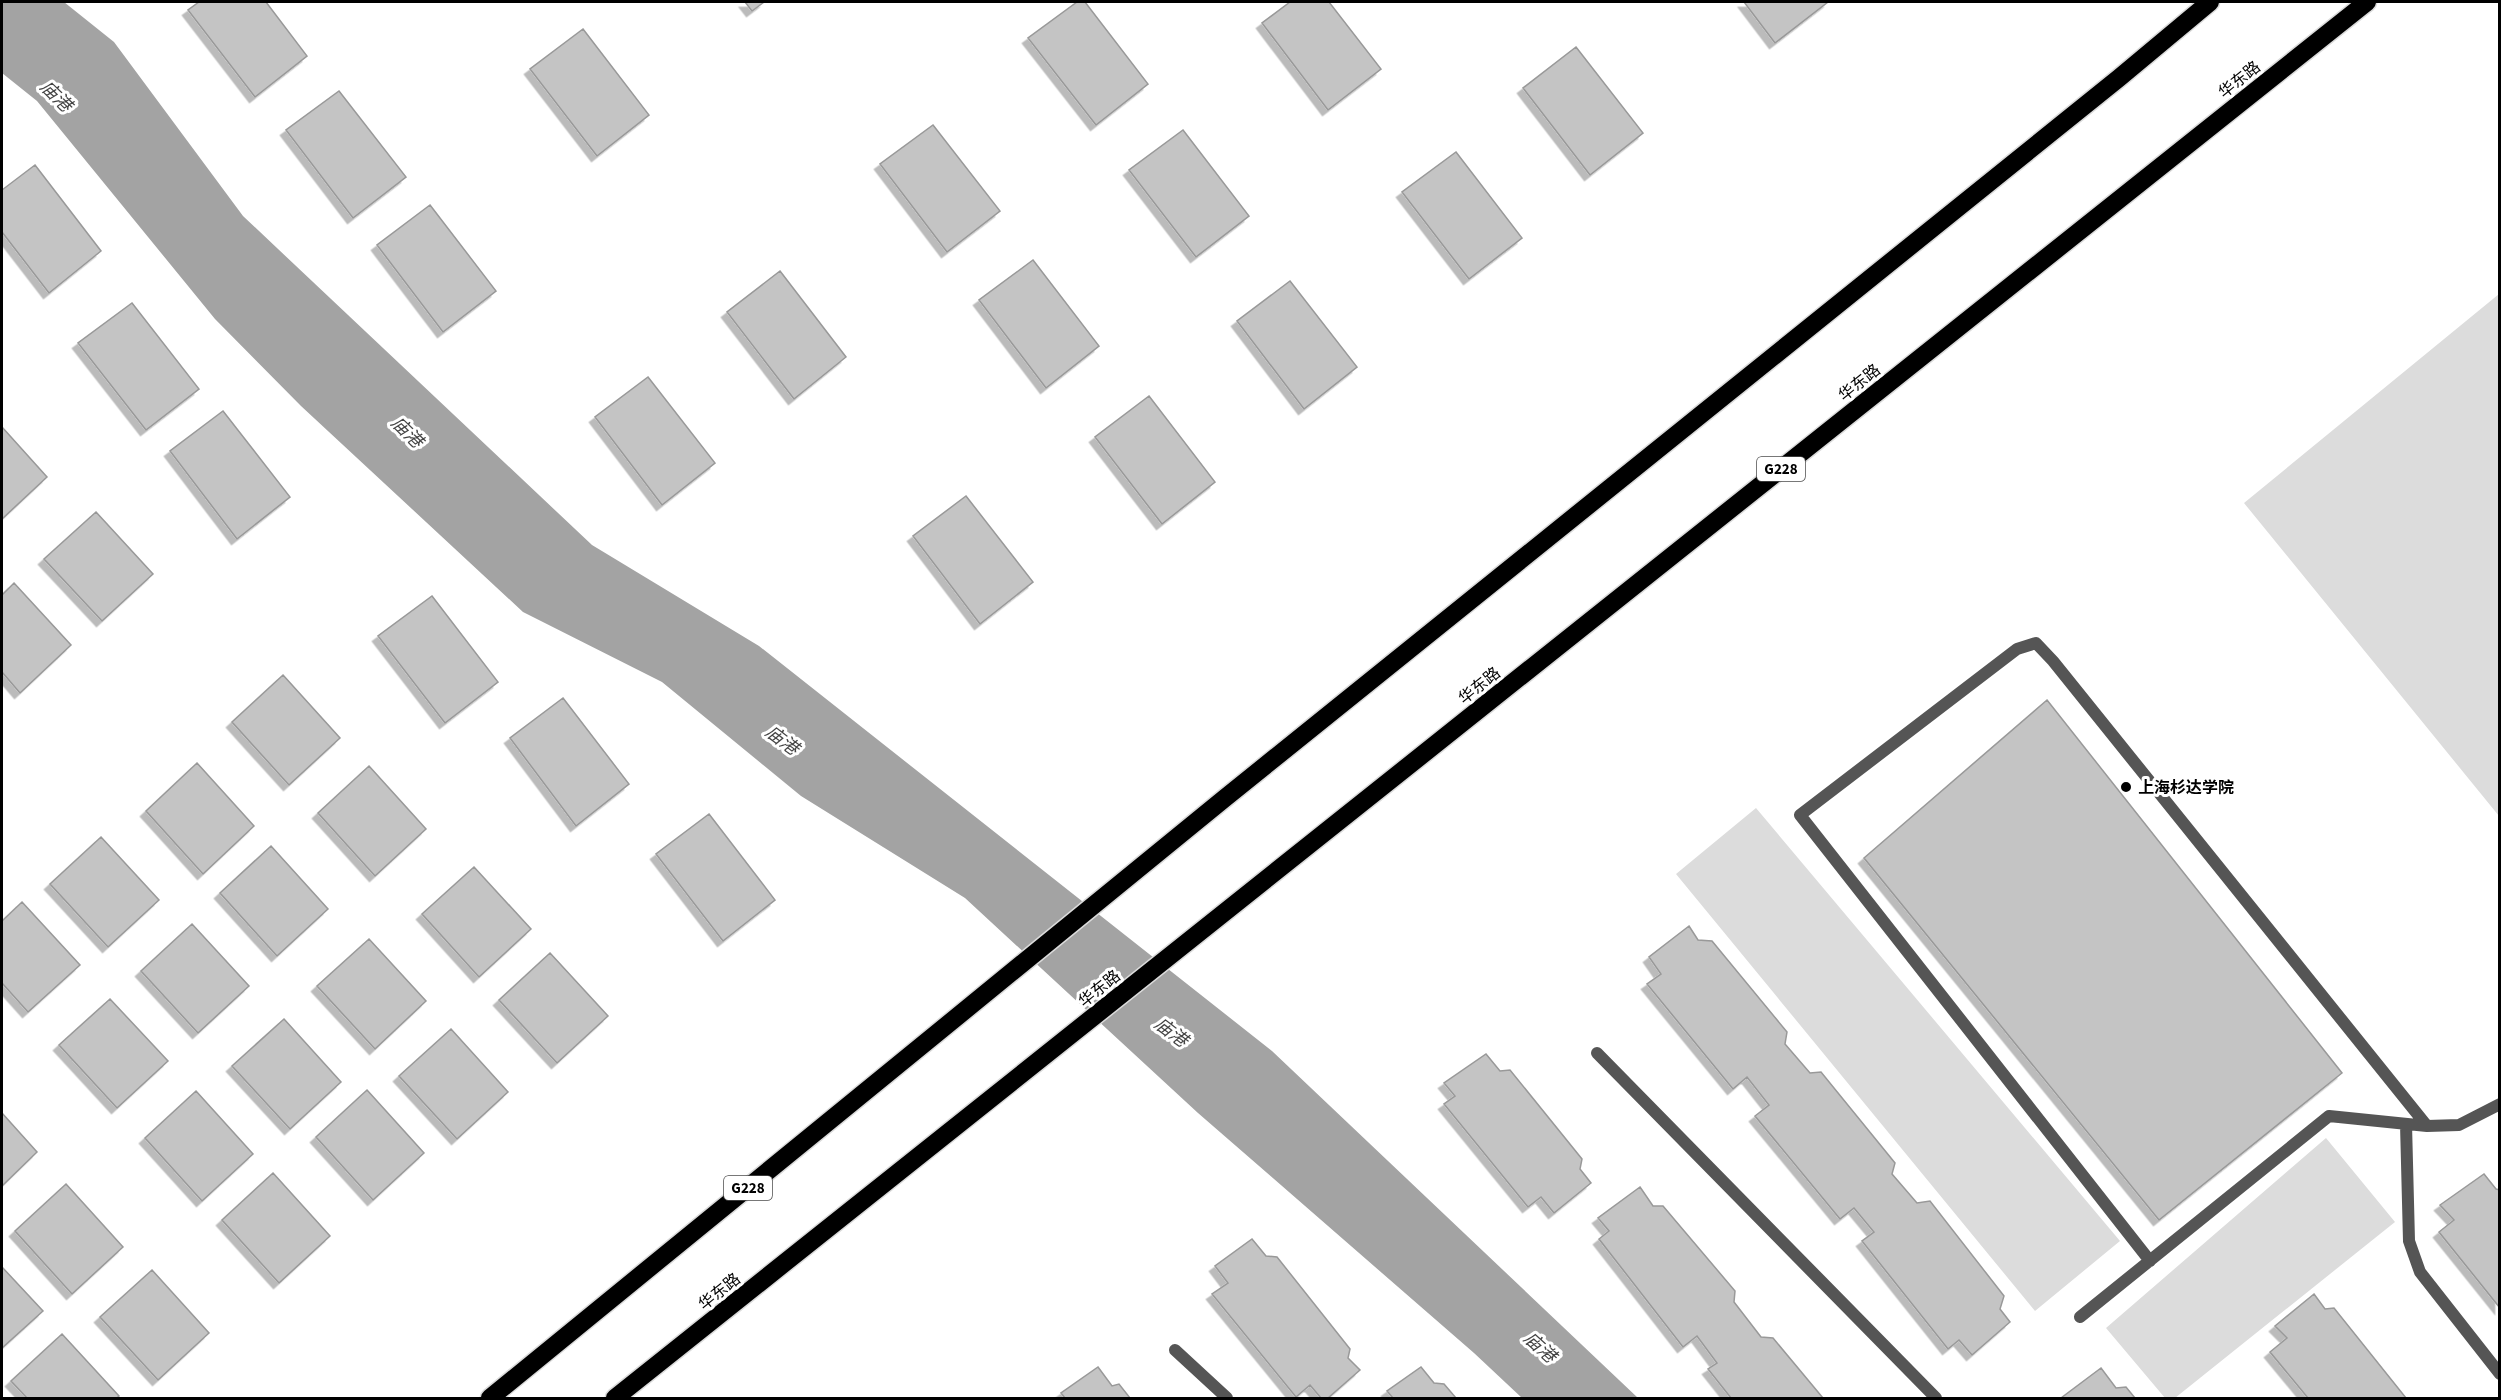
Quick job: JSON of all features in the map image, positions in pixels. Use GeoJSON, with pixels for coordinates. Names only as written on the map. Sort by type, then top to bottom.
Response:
{"type":"FeatureCollection","features":[{"type":"Feature","properties":{"kind":"highway","name":"G228"},"geometry":{"type":"LineString","coordinates":[[490,1398],[2210,2]]}},
{"type":"Feature","properties":{"kind":"highway","name":"华东路"},"geometry":{"type":"LineString","coordinates":[[615,1398],[2367,2]]}},
{"type":"Feature","properties":{"kind":"lane"},"geometry":{"type":"LineString","coordinates":[[2150,1261],[1800,815],[2017,649],[2036,643],[2053,661],[2427,1126]]}},
{"type":"Feature","properties":{"kind":"lane"},"geometry":{"type":"LineString","coordinates":[[1597,1053],[1936,1398]]}},
{"type":"Feature","properties":{"kind":"lane"},"geometry":{"type":"LineString","coordinates":[[2080,1317],[2329,1116],[2427,1126],[2459,1125],[2499,1104]]}},
{"type":"Feature","properties":{"kind":"lane"},"geometry":{"type":"LineString","coordinates":[[2406,1124],[2409,1241],[2420,1272],[2499,1374]]}},
{"type":"Feature","properties":{"kind":"lane"},"geometry":{"type":"LineString","coordinates":[[1175,1350],[1227,1398]]}},
{"type":"Feature","properties":{"kind":"shaded area"},"geometry":{"type":"Polygon","coordinates":[[[2499,294],[2499,816],[2244,503],[2499,294]]]}},
{"type":"Feature","properties":{"kind":"shaded area"},"geometry":{"type":"Polygon","coordinates":[[[1756,808],[2120,1241],[2035,1311],[1676,874],[1756,808]]]}},
{"type":"Feature","properties":{"kind":"shaded area"},"geometry":{"type":"Polygon","coordinates":[[[2326,1138],[2395,1222],[2175,1398],[2165,1398],[2106,1328],[2326,1138]]]}},
{"type":"Feature","properties":{"kind":"water","name":"庙港"},"geometry":{"type":"Polygon","coordinates":[[[2,2],[64,2],[114,42],[243,216],[592,545],[759,646],[1272,1051],[1638,1398],[1522,1398],[1474,1353],[1198,1113],[965,898],[801,796],[662,682],[523,612],[301,406],[215,319],[37,101],[2,73],[2,2]]]}},
{"type":"Feature","properties":{"kind":"building"},"geometry":{"type":"Polygon","coordinates":[[[199,2],[266,2],[307,56],[255,97],[188,10],[199,2]]]}},
{"type":"Feature","properties":{"kind":"building"},"geometry":{"type":"Polygon","coordinates":[[[745,2],[764,2],[752,11],[745,2]]]}},
{"type":"Feature","properties":{"kind":"building"},"geometry":{"type":"Polygon","coordinates":[[[1077,2],[1085,2],[1148,84],[1096,125],[1028,38],[1077,2]]]}},
{"type":"Feature","properties":{"kind":"building"},"geometry":{"type":"Polygon","coordinates":[[[1290,2],[1329,2],[1381,69],[1328,110],[1262,23],[1290,2]]]}},
{"type":"Feature","properties":{"kind":"building"},"geometry":{"type":"Polygon","coordinates":[[[1744,2],[1828,2],[1775,43],[1744,2]]]}},
{"type":"Feature","properties":{"kind":"building"},"geometry":{"type":"Polygon","coordinates":[[[583,29],[649,115],[597,156],[530,69],[583,29]]]}},
{"type":"Feature","properties":{"kind":"building"},"geometry":{"type":"Polygon","coordinates":[[[1576,47],[1643,133],[1590,175],[1523,88],[1576,47]]]}},
{"type":"Feature","properties":{"kind":"building"},"geometry":{"type":"Polygon","coordinates":[[[339,91],[406,177],[353,218],[286,130],[339,91]]]}},
{"type":"Feature","properties":{"kind":"building"},"geometry":{"type":"Polygon","coordinates":[[[933,125],[1000,211],[947,252],[880,164],[933,125]]]}},
{"type":"Feature","properties":{"kind":"building"},"geometry":{"type":"Polygon","coordinates":[[[1183,130],[1249,216],[1196,257],[1129,170],[1183,130]]]}},
{"type":"Feature","properties":{"kind":"building"},"geometry":{"type":"Polygon","coordinates":[[[1456,152],[1522,238],[1469,279],[1402,192],[1456,152]]]}},
{"type":"Feature","properties":{"kind":"building"},"geometry":{"type":"Polygon","coordinates":[[[35,165],[101,251],[49,293],[2,232],[2,190],[35,165]]]}},
{"type":"Feature","properties":{"kind":"building"},"geometry":{"type":"Polygon","coordinates":[[[430,205],[496,291],[443,332],[377,245],[430,205]]]}},
{"type":"Feature","properties":{"kind":"building"},"geometry":{"type":"Polygon","coordinates":[[[1033,260],[1099,346],[1046,388],[979,300],[1033,260]]]}},
{"type":"Feature","properties":{"kind":"building"},"geometry":{"type":"Polygon","coordinates":[[[780,271],[846,357],[794,399],[727,312],[780,271]]]}},
{"type":"Feature","properties":{"kind":"building"},"geometry":{"type":"Polygon","coordinates":[[[1290,281],[1357,367],[1304,409],[1237,321],[1290,281]]]}},
{"type":"Feature","properties":{"kind":"building"},"geometry":{"type":"Polygon","coordinates":[[[132,303],[199,389],[146,430],[78,343],[132,303]]]}},
{"type":"Feature","properties":{"kind":"building"},"geometry":{"type":"Polygon","coordinates":[[[648,377],[715,463],[662,505],[595,417],[648,377]]]}},
{"type":"Feature","properties":{"kind":"building"},"geometry":{"type":"Polygon","coordinates":[[[1149,396],[1215,482],[1162,524],[1095,437],[1149,396]]]}},
{"type":"Feature","properties":{"kind":"building"},"geometry":{"type":"Polygon","coordinates":[[[223,411],[290,497],[237,539],[170,451],[223,411]]]}},
{"type":"Feature","properties":{"kind":"building"},"geometry":{"type":"Polygon","coordinates":[[[2,427],[47,477],[2,519],[2,427]]]}},
{"type":"Feature","properties":{"kind":"building"},"geometry":{"type":"Polygon","coordinates":[[[966,496],[1033,582],[980,624],[913,536],[966,496]]]}},
{"type":"Feature","properties":{"kind":"building"},"geometry":{"type":"Polygon","coordinates":[[[96,512],[153,574],[102,621],[44,559],[96,512]]]}},
{"type":"Feature","properties":{"kind":"building"},"geometry":{"type":"Polygon","coordinates":[[[14,583],[71,645],[20,693],[2,672],[2,595],[14,583]]]}},
{"type":"Feature","properties":{"kind":"building"},"geometry":{"type":"Polygon","coordinates":[[[432,596],[498,682],[445,723],[378,636],[432,596]]]}},
{"type":"Feature","properties":{"kind":"building"},"geometry":{"type":"Polygon","coordinates":[[[283,675],[340,738],[289,785],[232,722],[283,675]]]}},
{"type":"Feature","properties":{"kind":"building"},"geometry":{"type":"Polygon","coordinates":[[[563,698],[629,784],[576,826],[510,738],[563,698]]]}},
{"type":"Feature","properties":{"kind":"building"},"geometry":{"type":"Polygon","coordinates":[[[2047,700],[2342,1073],[2159,1220],[1864,858],[2047,700]]]}},
{"type":"Feature","properties":{"kind":"building"},"geometry":{"type":"Polygon","coordinates":[[[197,763],[254,826],[203,874],[146,811],[197,763]]]}},
{"type":"Feature","properties":{"kind":"building"},"geometry":{"type":"Polygon","coordinates":[[[369,766],[426,829],[375,876],[318,813],[369,766]]]}},
{"type":"Feature","properties":{"kind":"building"},"geometry":{"type":"Polygon","coordinates":[[[709,814],[775,900],[723,941],[656,854],[709,814]]]}},
{"type":"Feature","properties":{"kind":"building"},"geometry":{"type":"Polygon","coordinates":[[[101,837],[159,900],[108,947],[50,884],[101,837]]]}},
{"type":"Feature","properties":{"kind":"building"},"geometry":{"type":"Polygon","coordinates":[[[271,846],[328,909],[277,956],[220,893],[271,846]]]}},
{"type":"Feature","properties":{"kind":"building"},"geometry":{"type":"Polygon","coordinates":[[[474,867],[531,929],[479,977],[422,914],[474,867]]]}},
{"type":"Feature","properties":{"kind":"building"},"geometry":{"type":"Polygon","coordinates":[[[22,902],[80,965],[28,1012],[2,983],[2,921],[22,902]]]}},
{"type":"Feature","properties":{"kind":"building"},"geometry":{"type":"Polygon","coordinates":[[[192,924],[249,986],[198,1033],[141,971],[192,924]]]}},
{"type":"Feature","properties":{"kind":"building"},"geometry":{"type":"Polygon","coordinates":[[[1689,926],[1698,940],[1712,941],[1787,1032],[1785,1044],[1810,1073],[1821,1072],[1895,1163],[1892,1174],[1917,1203],[1930,1201],[2004,1296],[2000,1309],[2010,1322],[1972,1355],[1959,1340],[1948,1349],[1862,1241],[1874,1232],[1854,1208],[1840,1219],[1755,1116],[1769,1105],[1747,1077],[1733,1089],[1647,984],[1661,974],[1649,957],[1689,926]]]}},
{"type":"Feature","properties":{"kind":"building"},"geometry":{"type":"Polygon","coordinates":[[[369,939],[426,1001],[375,1049],[317,986],[369,939]]]}},
{"type":"Feature","properties":{"kind":"building"},"geometry":{"type":"Polygon","coordinates":[[[550,953],[608,1016],[557,1063],[499,1000],[550,953]]]}},
{"type":"Feature","properties":{"kind":"building"},"geometry":{"type":"Polygon","coordinates":[[[110,999],[168,1061],[117,1108],[59,1045],[110,999]]]}},
{"type":"Feature","properties":{"kind":"building"},"geometry":{"type":"Polygon","coordinates":[[[284,1019],[341,1082],[290,1129],[232,1066],[284,1019]]]}},
{"type":"Feature","properties":{"kind":"building"},"geometry":{"type":"Polygon","coordinates":[[[451,1029],[508,1092],[457,1139],[399,1076],[451,1029]]]}},
{"type":"Feature","properties":{"kind":"building"},"geometry":{"type":"Polygon","coordinates":[[[1486,1054],[1500,1071],[1510,1070],[1582,1159],[1580,1169],[1591,1183],[1554,1213],[1541,1197],[1528,1207],[1444,1104],[1455,1096],[1444,1083],[1486,1054]]]}},
{"type":"Feature","properties":{"kind":"building"},"geometry":{"type":"Polygon","coordinates":[[[367,1090],[424,1153],[373,1200],[316,1137],[367,1090]]]}},
{"type":"Feature","properties":{"kind":"building"},"geometry":{"type":"Polygon","coordinates":[[[196,1091],[253,1154],[202,1201],[145,1138],[196,1091]]]}},
{"type":"Feature","properties":{"kind":"building"},"geometry":{"type":"Polygon","coordinates":[[[2,1113],[37,1152],[2,1186],[2,1113]]]}},
{"type":"Feature","properties":{"kind":"building"},"geometry":{"type":"Polygon","coordinates":[[[273,1173],[330,1236],[279,1283],[222,1220],[273,1173]]]}},
{"type":"Feature","properties":{"kind":"building"},"geometry":{"type":"Polygon","coordinates":[[[2484,1174],[2496,1189],[2500,1190],[2500,1308],[2439,1232],[2454,1220],[2440,1205],[2484,1174]]]}},
{"type":"Feature","properties":{"kind":"building"},"geometry":{"type":"Polygon","coordinates":[[[66,1184],[123,1247],[72,1294],[15,1231],[66,1184]]]}},
{"type":"Feature","properties":{"kind":"building"},"geometry":{"type":"Polygon","coordinates":[[[1640,1187],[1653,1206],[1663,1206],[1735,1291],[1734,1302],[1761,1337],[1773,1338],[1823,1398],[1731,1398],[1708,1369],[1717,1363],[1697,1336],[1683,1347],[1599,1239],[1609,1231],[1598,1218],[1640,1187]]]}},
{"type":"Feature","properties":{"kind":"building"},"geometry":{"type":"Polygon","coordinates":[[[1252,1239],[1266,1256],[1277,1257],[1350,1349],[1348,1358],[1360,1370],[1328,1398],[1321,1398],[1310,1385],[1296,1397],[1212,1294],[1228,1283],[1215,1266],[1252,1239]]]}},
{"type":"Feature","properties":{"kind":"building"},"geometry":{"type":"Polygon","coordinates":[[[2,1267],[43,1311],[2,1348],[2,1267]]]}},
{"type":"Feature","properties":{"kind":"building"},"geometry":{"type":"Polygon","coordinates":[[[152,1270],[209,1333],[158,1380],[100,1317],[152,1270]]]}},
{"type":"Feature","properties":{"kind":"building"},"geometry":{"type":"Polygon","coordinates":[[[2314,1294],[2325,1309],[2334,1308],[2406,1398],[2308,1398],[2270,1352],[2287,1338],[2275,1326],[2314,1294]]]}},
{"type":"Feature","properties":{"kind":"building"},"geometry":{"type":"Polygon","coordinates":[[[62,1334],[119,1396],[117,1398],[27,1398],[11,1381],[62,1334]]]}},
{"type":"Feature","properties":{"kind":"building"},"geometry":{"type":"Polygon","coordinates":[[[1098,1367],[1112,1386],[1119,1384],[1130,1398],[1065,1398],[1061,1393],[1098,1367]]]}},
{"type":"Feature","properties":{"kind":"building"},"geometry":{"type":"Polygon","coordinates":[[[1421,1367],[1434,1383],[1444,1384],[1456,1398],[1393,1398],[1387,1391],[1421,1367]]]}},
{"type":"Feature","properties":{"kind":"building"},"geometry":{"type":"Polygon","coordinates":[[[2101,1368],[2116,1388],[2126,1387],[2135,1398],[2061,1398],[2101,1368]]]}},
{"type":"Feature","properties":{"kind":"place","name":"上海杉达学院"},"geometry":{"type":"Point","coordinates":[2126,787]}}]}
